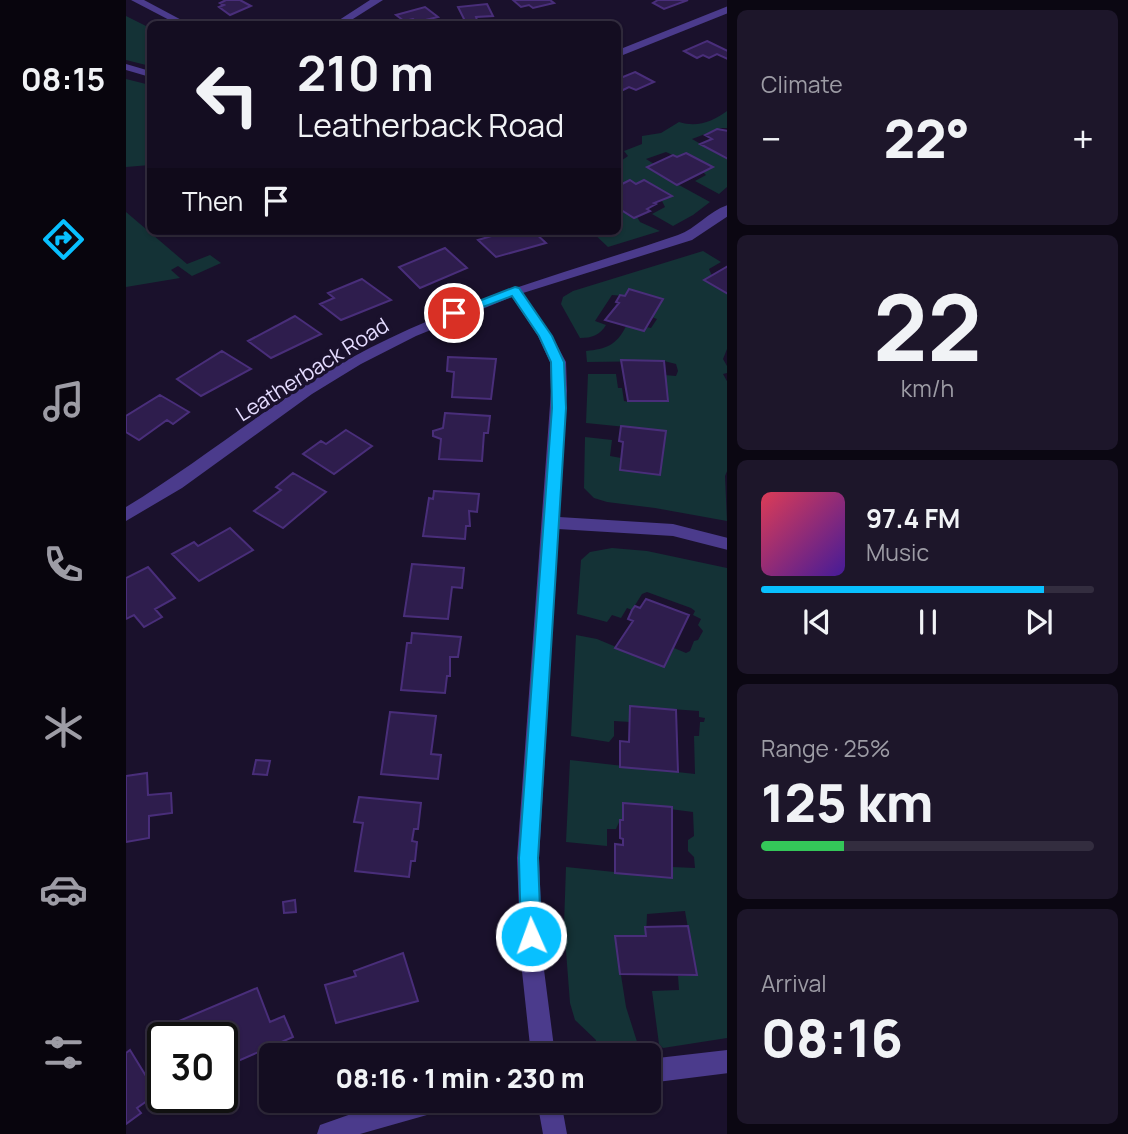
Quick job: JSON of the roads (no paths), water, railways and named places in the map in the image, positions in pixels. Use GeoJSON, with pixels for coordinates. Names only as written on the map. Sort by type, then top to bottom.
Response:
{"type":"FeatureCollection","features":[{"type":"Feature","properties":{"kind":"street"},"geometry":{"type":"LineString","coordinates":[[136,0],[178,21]]}},
{"type":"Feature","properties":{"kind":"street"},"geometry":{"type":"LineString","coordinates":[[343,21],[378,0]]}},
{"type":"Feature","properties":{"kind":"street"},"geometry":{"type":"LineString","coordinates":[[621,53],[727,9]]}},
{"type":"Feature","properties":{"kind":"street","name":"Leatherback Road"},"geometry":{"type":"LineString","coordinates":[[126,515],[356,361],[443,318],[515,290],[687,237],[727,209]]}},
{"type":"Feature","properties":{"kind":"street"},"geometry":{"type":"LineString","coordinates":[[515,290],[545,336],[558,362],[559,408],[528,858],[532,962],[542,1043]]}},
{"type":"Feature","properties":{"kind":"street"},"geometry":{"type":"LineString","coordinates":[[552,523],[674,530],[727,544]]}},
{"type":"Feature","properties":{"kind":"street"},"geometry":{"type":"LineString","coordinates":[[661,1069],[727,1061]]}},
{"type":"Feature","properties":{"kind":"street"},"geometry":{"type":"LineString","coordinates":[[329,1134],[387,1113]]}},
{"type":"Feature","properties":{"kind":"street"},"geometry":{"type":"LineString","coordinates":[[551,1113],[555,1134]]}},
{"type":"Feature","properties":{"kind":"lane"},"geometry":{"type":"LineString","coordinates":[[126,67],[147,73]]}}]}
